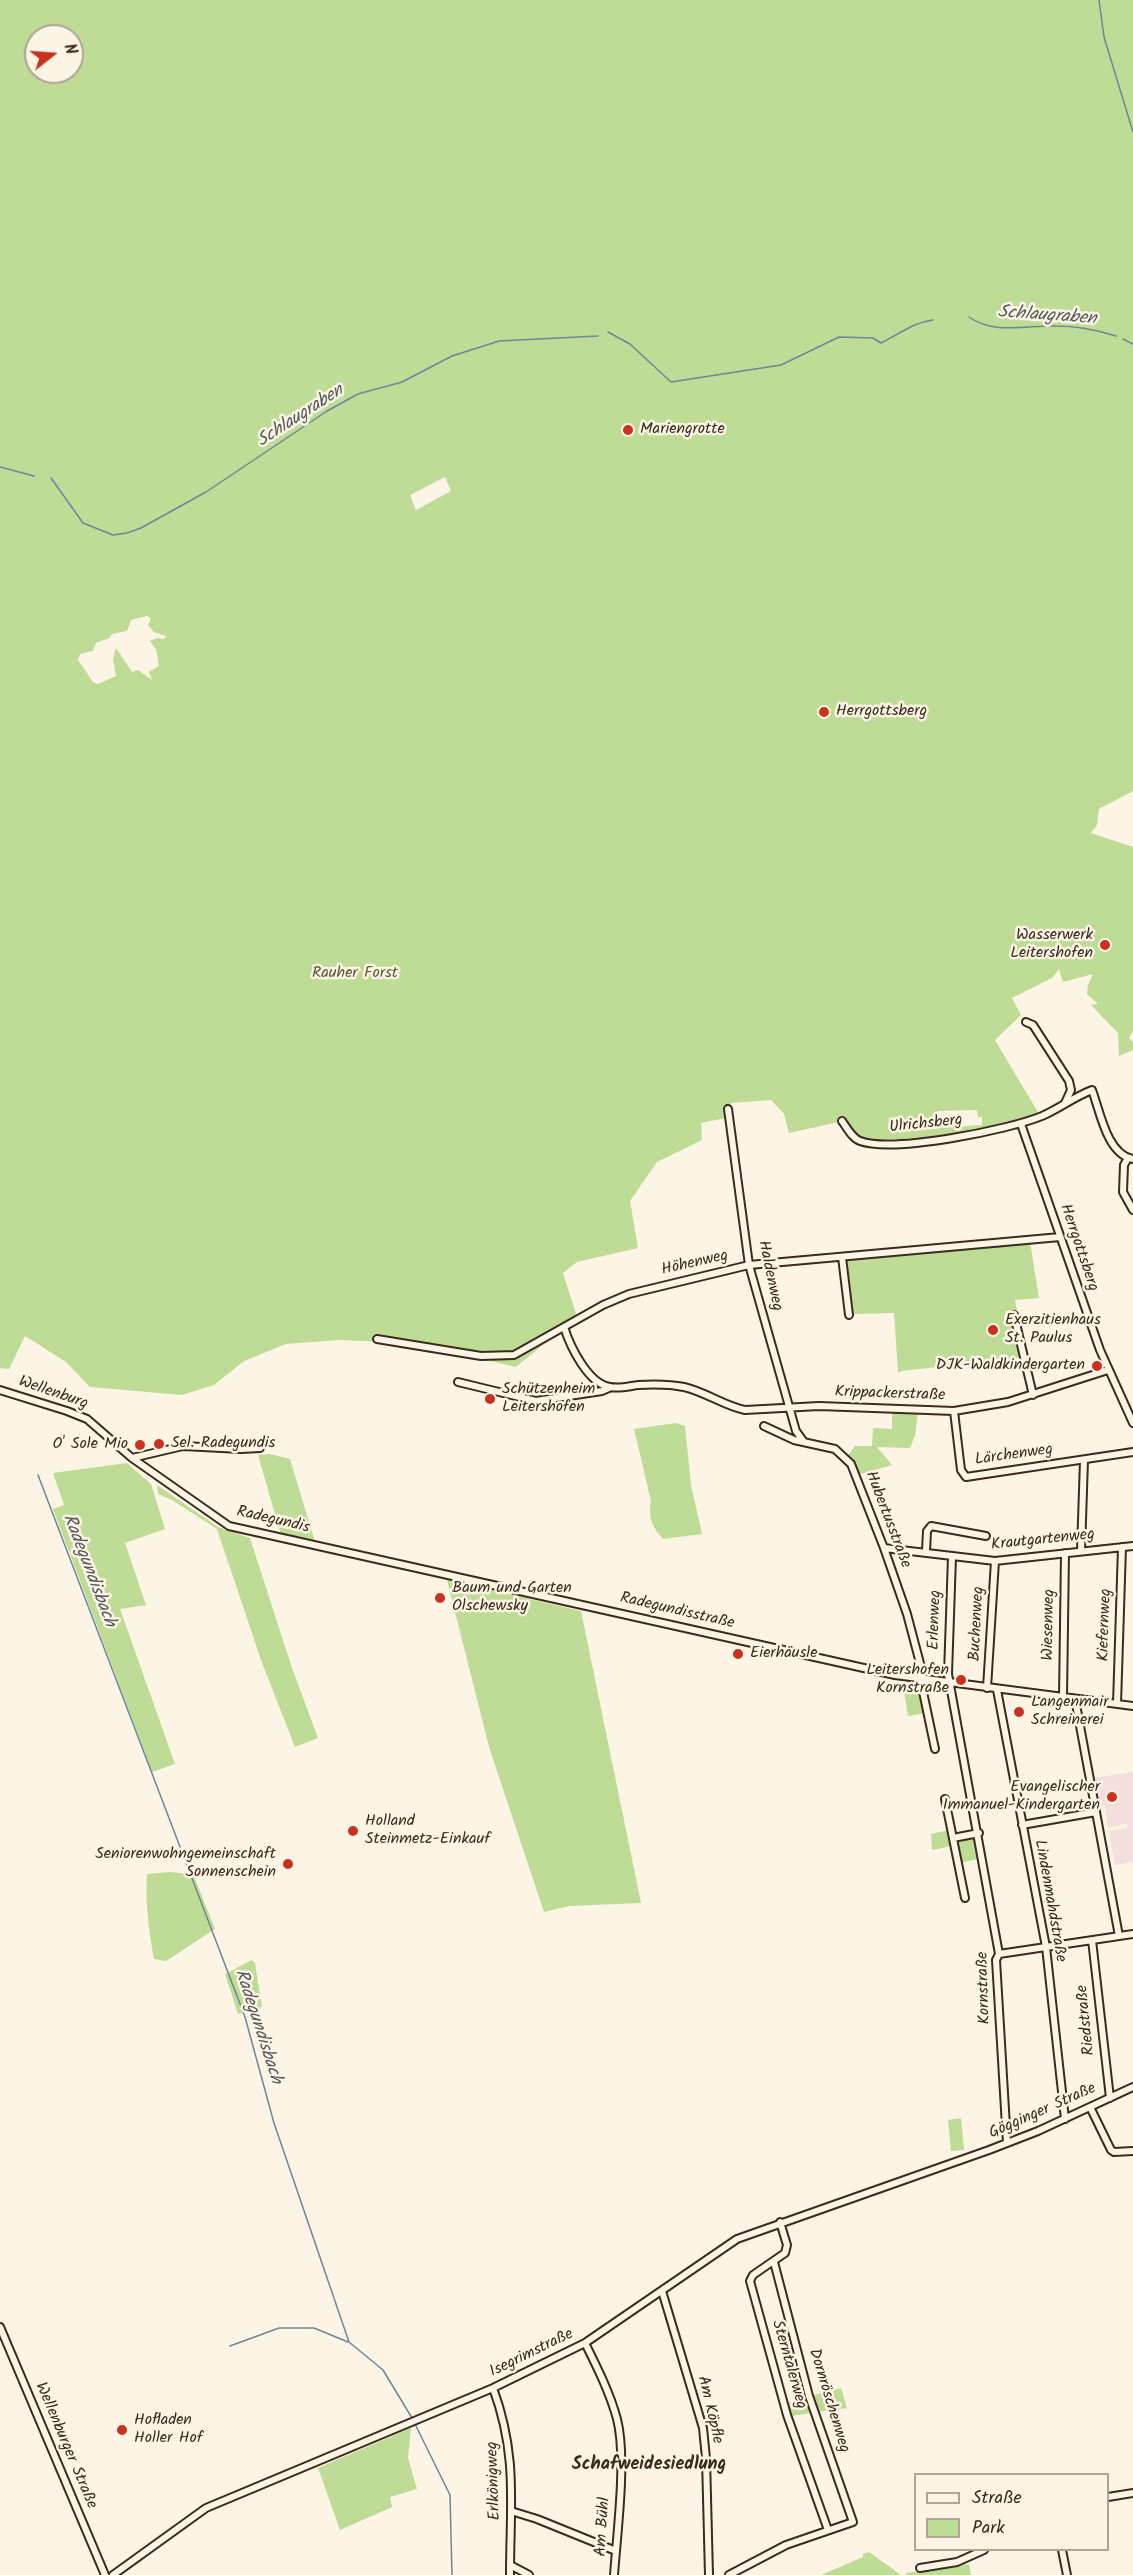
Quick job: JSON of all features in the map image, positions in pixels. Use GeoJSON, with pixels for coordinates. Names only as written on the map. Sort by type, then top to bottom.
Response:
{"type":"FeatureCollection","features":[{"type":"Feature","properties":{"kind":"street"},"geometry":{"type":"LineString","coordinates":[[1026,1022],[1033,1025],[1069,1082],[1071,1090],[1065,1104]]}},
{"type":"Feature","properties":{"kind":"street"},"geometry":{"type":"LineString","coordinates":[[1020,1124],[1092,1090],[1114,1148],[1130,1159],[1124,1165],[1123,1192],[1133,1210]]}},
{"type":"Feature","properties":{"kind":"street","name":"Haldenweg"},"geometry":{"type":"LineString","coordinates":[[728,1109],[749,1265],[796,1431],[805,1443]]}},
{"type":"Feature","properties":{"kind":"street","name":"Ulrichsberg"},"geometry":{"type":"LineString","coordinates":[[842,1121],[858,1140],[877,1143],[924,1142],[1020,1124]]}},
{"type":"Feature","properties":{"kind":"street","name":"Herrgottsberg"},"geometry":{"type":"LineString","coordinates":[[1020,1124],[1108,1370],[1133,1423]]}},
{"type":"Feature","properties":{"kind":"street","name":"Höhenweg"},"geometry":{"type":"LineString","coordinates":[[376,1339],[481,1356],[514,1355],[603,1305],[629,1294],[749,1265],[1060,1237]]}},
{"type":"Feature","properties":{"kind":"street"},"geometry":{"type":"LineString","coordinates":[[842,1257],[849,1315]]}},
{"type":"Feature","properties":{"kind":"street"},"geometry":{"type":"LineString","coordinates":[[1014,1315],[1033,1395]]}},
{"type":"Feature","properties":{"kind":"street"},"geometry":{"type":"LineString","coordinates":[[458,1382],[536,1401],[609,1388],[575,1356],[564,1327]]}},
{"type":"Feature","properties":{"kind":"street","name":"Krippackerstraße"},"geometry":{"type":"LineString","coordinates":[[609,1388],[655,1384],[681,1387],[707,1394],[733,1408],[745,1410],[789,1407],[954,1410],[1008,1402],[1108,1370]]}},
{"type":"Feature","properties":{"kind":"street","name":"Wellenburg"},"geometry":{"type":"LineString","coordinates":[[0,1390],[67,1410],[96,1425]]}},
{"type":"Feature","properties":{"kind":"street","name":"Lärchenweg"},"geometry":{"type":"LineString","coordinates":[[954,1410],[960,1470],[966,1477],[1133,1452]]}},
{"type":"Feature","properties":{"kind":"street","name":"Radegundis"},"geometry":{"type":"LineString","coordinates":[[96,1425],[132,1458],[230,1526],[426,1569]]}},
{"type":"Feature","properties":{"kind":"street","name":"Hubertusstraße"},"geometry":{"type":"LineString","coordinates":[[764,1426],[780,1436],[835,1449],[851,1464],[907,1614],[921,1667],[922,1680]]}},
{"type":"Feature","properties":{"kind":"street"},"geometry":{"type":"LineString","coordinates":[[132,1458],[183,1446],[260,1448]]}},
{"type":"Feature","properties":{"kind":"street"},"geometry":{"type":"LineString","coordinates":[[1081,1551],[1084,1460]]}},
{"type":"Feature","properties":{"kind":"street"},"geometry":{"type":"LineString","coordinates":[[926,1551],[927,1531],[931,1526],[986,1536]]}},
{"type":"Feature","properties":{"kind":"street","name":"Krautgartenweg"},"geometry":{"type":"LineString","coordinates":[[884,1548],[926,1551],[952,1557],[995,1561],[1133,1546]]}},
{"type":"Feature","properties":{"kind":"street","name":"Kiefernweg"},"geometry":{"type":"LineString","coordinates":[[1117,1704],[1122,1547]]}},
{"type":"Feature","properties":{"kind":"street","name":"Wiesenweg"},"geometry":{"type":"LineString","coordinates":[[1063,1697],[1065,1553]]}},
{"type":"Feature","properties":{"kind":"street","name":"Erlenweg"},"geometry":{"type":"LineString","coordinates":[[951,1683],[948,1674],[952,1557]]}},
{"type":"Feature","properties":{"kind":"street","name":"Buchenweg"},"geometry":{"type":"LineString","coordinates":[[987,1688],[995,1561]]}},
{"type":"Feature","properties":{"kind":"street","name":"Radegundisstraße"},"geometry":{"type":"LineString","coordinates":[[426,1569],[922,1680],[1133,1706]]}},
{"type":"Feature","properties":{"kind":"street"},"geometry":{"type":"LineString","coordinates":[[922,1680],[935,1749]]}},
{"type":"Feature","properties":{"kind":"street","name":"Kornstraße"},"geometry":{"type":"LineString","coordinates":[[951,1683],[999,1954],[996,1960],[996,1976],[1007,2143]]}},
{"type":"Feature","properties":{"kind":"street","name":"Lindenmahdstraße"},"geometry":{"type":"LineString","coordinates":[[997,1690],[1046,1947],[1065,2119]]}},
{"type":"Feature","properties":{"kind":"street"},"geometry":{"type":"LineString","coordinates":[[1076,1699],[1119,1936]]}},
{"type":"Feature","properties":{"kind":"street"},"geometry":{"type":"LineString","coordinates":[[945,1799],[965,1898]]}},
{"type":"Feature","properties":{"kind":"street"},"geometry":{"type":"LineString","coordinates":[[1022,1826],[1096,1812]]}},
{"type":"Feature","properties":{"kind":"street"},"geometry":{"type":"LineString","coordinates":[[953,1838],[979,1833]]}},
{"type":"Feature","properties":{"kind":"street"},"geometry":{"type":"LineString","coordinates":[[999,1954],[1133,1934]]}},
{"type":"Feature","properties":{"kind":"street","name":"Riedstraße"},"geometry":{"type":"LineString","coordinates":[[1092,1940],[1110,2098]]}},
{"type":"Feature","properties":{"kind":"street","name":"Gögginger Straße"},"geometry":{"type":"LineString","coordinates":[[963,2160],[1065,2119],[1133,2087]]}},
{"type":"Feature","properties":{"kind":"street"},"geometry":{"type":"LineString","coordinates":[[1090,2107],[1111,2150],[1114,2152],[1133,2151]]}},
{"type":"Feature","properties":{"kind":"street","name":"Isegrimstraße"},"geometry":{"type":"LineString","coordinates":[[113,2575],[206,2508],[493,2388],[585,2343],[737,2239],[808,2212],[963,2160]]}},
{"type":"Feature","properties":{"kind":"street"},"geometry":{"type":"LineString","coordinates":[[774,2262],[782,2257],[786,2250],[780,2222]]}},
{"type":"Feature","properties":{"kind":"street","name":"Sterntalerweg"},"geometry":{"type":"LineString","coordinates":[[774,2262],[753,2275],[750,2281],[787,2415],[828,2530]]}},
{"type":"Feature","properties":{"kind":"street","name":"Dornröschenweg"},"geometry":{"type":"LineString","coordinates":[[774,2262],[814,2412],[853,2522],[828,2530]]}},
{"type":"Feature","properties":{"kind":"street","name":"Am Köpfle"},"geometry":{"type":"LineString","coordinates":[[662,2291],[703,2428],[709,2575]]}},
{"type":"Feature","properties":{"kind":"street","name":"Wellenburger Straße"},"geometry":{"type":"LineString","coordinates":[[0,2327],[105,2575]]}},
{"type":"Feature","properties":{"kind":"street","name":"Am Bühl"},"geometry":{"type":"LineString","coordinates":[[585,2343],[612,2404],[619,2428],[620,2483],[614,2575]]}},
{"type":"Feature","properties":{"kind":"street","name":"Erlkönigweg"},"geometry":{"type":"LineString","coordinates":[[493,2388],[507,2433],[510,2453],[510,2575]]}},
{"type":"Feature","properties":{"kind":"street"},"geometry":{"type":"LineString","coordinates":[[1109,2497],[1133,2493]]}},
{"type":"Feature","properties":{"kind":"street"},"geometry":{"type":"LineString","coordinates":[[511,2511],[616,2551]]}},
{"type":"Feature","properties":{"kind":"street"},"geometry":{"type":"LineString","coordinates":[[729,2575],[786,2545],[828,2530]]}},
{"type":"Feature","properties":{"kind":"street"},"geometry":{"type":"LineString","coordinates":[[920,2568],[957,2562],[982,2551]]}},
{"type":"Feature","properties":{"kind":"street"},"geometry":{"type":"LineString","coordinates":[[1062,2551],[1067,2575]]}},
{"type":"Feature","properties":{"kind":"street"},"geometry":{"type":"LineString","coordinates":[[510,2565],[529,2575]]}},
{"type":"Feature","properties":{"kind":"shaded area"},"geometry":{"type":"Polygon","coordinates":[[[1133,1772],[1133,1862],[1115,1865],[1109,1831],[1127,1828],[1127,1823],[1108,1828],[1105,1806],[1099,1807],[1093,1778],[1133,1772]]]}},
{"type":"Feature","properties":{"kind":"green space","name":"Rauher Forst"},"geometry":{"type":"Polygon","coordinates":[[[0,0],[1133,0],[1133,791],[1099,809],[1097,825],[1091,833],[1133,847],[1133,1031],[1129,1038],[1133,1042],[1133,1050],[1119,1056],[1118,1033],[1091,1005],[1098,1004],[1087,994],[1093,974],[1063,982],[1059,969],[1052,978],[1012,998],[1021,1015],[995,1040],[1039,1114],[996,1127],[953,1135],[908,1139],[864,1139],[856,1135],[843,1121],[789,1133],[784,1114],[771,1100],[731,1103],[725,1118],[701,1123],[702,1140],[657,1162],[630,1201],[638,1248],[577,1262],[563,1273],[577,1317],[516,1367],[470,1356],[390,1342],[339,1340],[286,1344],[244,1361],[214,1385],[182,1395],[90,1387],[66,1362],[25,1336],[9,1369],[0,1368],[0,0]],[[445,477],[410,495],[416,510],[451,491],[445,477]],[[147,616],[131,620],[127,631],[112,634],[109,638],[96,643],[93,651],[80,654],[78,660],[93,682],[98,684],[116,676],[113,659],[116,648],[132,672],[138,670],[152,680],[149,672],[159,666],[156,649],[150,641],[157,638],[164,639],[166,636],[154,632],[148,625],[151,619],[147,616]],[[977,1110],[938,1111],[938,1128],[982,1125],[982,1117],[978,1117],[977,1110]]]}},
{"type":"Feature","properties":{"kind":"green space"},"geometry":{"type":"Polygon","coordinates":[[[1030,1242],[1039,1298],[1015,1300],[1017,1310],[1006,1311],[1004,1319],[1015,1324],[1023,1357],[898,1373],[894,1313],[852,1314],[846,1259],[1030,1242]]]}},
{"type":"Feature","properties":{"kind":"green space"},"geometry":{"type":"Polygon","coordinates":[[[892,1410],[918,1411],[915,1436],[910,1448],[877,1447],[892,1465],[857,1475],[847,1457],[855,1446],[872,1446],[873,1428],[892,1429],[892,1410]]]}},
{"type":"Feature","properties":{"kind":"green space"},"geometry":{"type":"Polygon","coordinates":[[[676,1423],[685,1426],[691,1485],[702,1534],[663,1539],[652,1522],[651,1501],[634,1429],[676,1423]]]}},
{"type":"Feature","properties":{"kind":"green space"},"geometry":{"type":"Polygon","coordinates":[[[269,1454],[290,1459],[315,1542],[281,1535],[258,1455],[269,1454]]]}},
{"type":"Feature","properties":{"kind":"green space"},"geometry":{"type":"Polygon","coordinates":[[[127,1463],[151,1484],[165,1529],[125,1543],[146,1605],[120,1609],[175,1764],[152,1772],[53,1509],[64,1505],[53,1473],[127,1463]]]}},
{"type":"Feature","properties":{"kind":"green space"},"geometry":{"type":"Polygon","coordinates":[[[157,1485],[218,1527],[250,1538],[292,1668],[318,1738],[295,1747],[261,1660],[217,1529],[172,1500],[158,1494],[157,1485]]]}},
{"type":"Feature","properties":{"kind":"green space"},"geometry":{"type":"Polygon","coordinates":[[[447,1580],[581,1611],[641,1903],[569,1906],[544,1912],[489,1747],[447,1580]]]}},
{"type":"Feature","properties":{"kind":"green space"},"geometry":{"type":"Polygon","coordinates":[[[915,1684],[920,1686],[925,1713],[908,1716],[903,1686],[915,1684]]]}},
{"type":"Feature","properties":{"kind":"green space"},"geometry":{"type":"Polygon","coordinates":[[[949,1830],[952,1846],[932,1850],[931,1834],[949,1830]]]}},
{"type":"Feature","properties":{"kind":"green space"},"geometry":{"type":"Polygon","coordinates":[[[978,1836],[983,1858],[959,1863],[955,1840],[978,1836]]]}},
{"type":"Feature","properties":{"kind":"green space"},"geometry":{"type":"Polygon","coordinates":[[[169,1872],[193,1874],[215,1929],[166,1961],[154,1959],[148,1917],[147,1874],[169,1872]]]}},
{"type":"Feature","properties":{"kind":"green space"},"geometry":{"type":"Polygon","coordinates":[[[252,1960],[255,1963],[262,2007],[238,2014],[225,1974],[252,1960]]]}},
{"type":"Feature","properties":{"kind":"green space"},"geometry":{"type":"Polygon","coordinates":[[[961,2118],[964,2150],[951,2151],[948,2120],[961,2118]]]}},
{"type":"Feature","properties":{"kind":"green space"},"geometry":{"type":"Polygon","coordinates":[[[841,2388],[847,2408],[816,2412],[811,2396],[841,2388]]]}},
{"type":"Feature","properties":{"kind":"green space"},"geometry":{"type":"Polygon","coordinates":[[[806,2398],[811,2413],[791,2416],[787,2403],[806,2398]]]}},
{"type":"Feature","properties":{"kind":"green space"},"geometry":{"type":"Polygon","coordinates":[[[411,2428],[408,2458],[417,2489],[390,2497],[392,2507],[340,2530],[318,2468],[411,2428]]]}},
{"type":"Feature","properties":{"kind":"green space"},"geometry":{"type":"Polygon","coordinates":[[[869,2552],[901,2575],[821,2575],[863,2557],[863,2554],[869,2552]]]}},
{"type":"Feature","properties":{"kind":"green space"},"geometry":{"type":"Polygon","coordinates":[[[969,2564],[971,2575],[906,2575],[906,2573],[969,2564]]]}},
{"type":"Feature","properties":{"kind":"waterway"},"geometry":{"type":"LineString","coordinates":[[1099,0],[1104,37],[1133,132]]}},
{"type":"Feature","properties":{"kind":"waterway","name":"Schlaugraben"},"geometry":{"type":"LineString","coordinates":[[969,317],[989,326],[1072,327],[1116,336]]}},
{"type":"Feature","properties":{"kind":"waterway","name":"Schlaugraben"},"geometry":{"type":"LineString","coordinates":[[608,332],[630,344],[671,382],[781,365],[839,337],[873,338],[881,343],[912,326],[933,320]]}},
{"type":"Feature","properties":{"kind":"waterway","name":"Schlaugraben"},"geometry":{"type":"LineString","coordinates":[[51,478],[83,523],[113,535],[127,533],[141,528],[206,492],[327,411],[358,394],[402,382],[452,356],[499,341],[598,336]]}},
{"type":"Feature","properties":{"kind":"waterway","name":"Schlaugraben"},"geometry":{"type":"LineString","coordinates":[[1123,339],[1133,344]]}},
{"type":"Feature","properties":{"kind":"waterway","name":"Schlaugraben"},"geometry":{"type":"LineString","coordinates":[[0,467],[34,476]]}},
{"type":"Feature","properties":{"kind":"waterway","name":"Radegundisbach"},"geometry":{"type":"LineString","coordinates":[[38,1475],[245,2017],[274,2123],[349,2342],[383,2370],[412,2418]]}},
{"type":"Feature","properties":{"kind":"waterway"},"geometry":{"type":"LineString","coordinates":[[230,2346],[279,2328],[314,2328],[348,2342]]}},
{"type":"Feature","properties":{"kind":"waterway","name":"Radegundisbach"},"geometry":{"type":"LineString","coordinates":[[414,2422],[450,2495],[452,2575]]}},
{"type":"Feature","properties":{"kind":"place","name":"Mariengrotte"},"geometry":{"type":"Point","coordinates":[628,430]}},
{"type":"Feature","properties":{"kind":"place","name":"Herrgottsberg"},"geometry":{"type":"Point","coordinates":[824,712]}},
{"type":"Feature","properties":{"kind":"place","name":"Wasserwerk Leitershofen"},"geometry":{"type":"Point","coordinates":[1105,945]}},
{"type":"Feature","properties":{"kind":"place","name":"Exerzitienhaus St. Paulus"},"geometry":{"type":"Point","coordinates":[993,1330]}},
{"type":"Feature","properties":{"kind":"place","name":"DJK-Waldkindergarten"},"geometry":{"type":"Point","coordinates":[1097,1366]}},
{"type":"Feature","properties":{"kind":"place","name":"Schützenheim Leitershofen"},"geometry":{"type":"Point","coordinates":[490,1399]}},
{"type":"Feature","properties":{"kind":"place","name":"Sel. Radegundis"},"geometry":{"type":"Point","coordinates":[159,1444]}},
{"type":"Feature","properties":{"kind":"place","name":"O' Sole Mio"},"geometry":{"type":"Point","coordinates":[140,1445]}},
{"type":"Feature","properties":{"kind":"place","name":"Baum und Garten Olschewsky"},"geometry":{"type":"Point","coordinates":[440,1598]}},
{"type":"Feature","properties":{"kind":"place","name":"Eierhäusle"},"geometry":{"type":"Point","coordinates":[738,1654]}},
{"type":"Feature","properties":{"kind":"place","name":"Leitershofen Kornstraße"},"geometry":{"type":"Point","coordinates":[961,1680]}},
{"type":"Feature","properties":{"kind":"place","name":"Langenmair Schreinerei"},"geometry":{"type":"Point","coordinates":[1019,1712]}},
{"type":"Feature","properties":{"kind":"place","name":"Evangelischer Immanuel-Kindergarten"},"geometry":{"type":"Point","coordinates":[1112,1797]}},
{"type":"Feature","properties":{"kind":"place","name":"Holland Steinmetz-Einkauf"},"geometry":{"type":"Point","coordinates":[353,1831]}},
{"type":"Feature","properties":{"kind":"place","name":"Seniorenwohngemeinschaft Sonnenschein"},"geometry":{"type":"Point","coordinates":[288,1864]}},
{"type":"Feature","properties":{"kind":"place","name":"Hofladen Holler Hof"},"geometry":{"type":"Point","coordinates":[122,2430]}},
{"type":"Feature","properties":{"kind":"district","name":"Schafweidesiedlung"},"geometry":{"type":"Point","coordinates":[649,2466]}}]}
